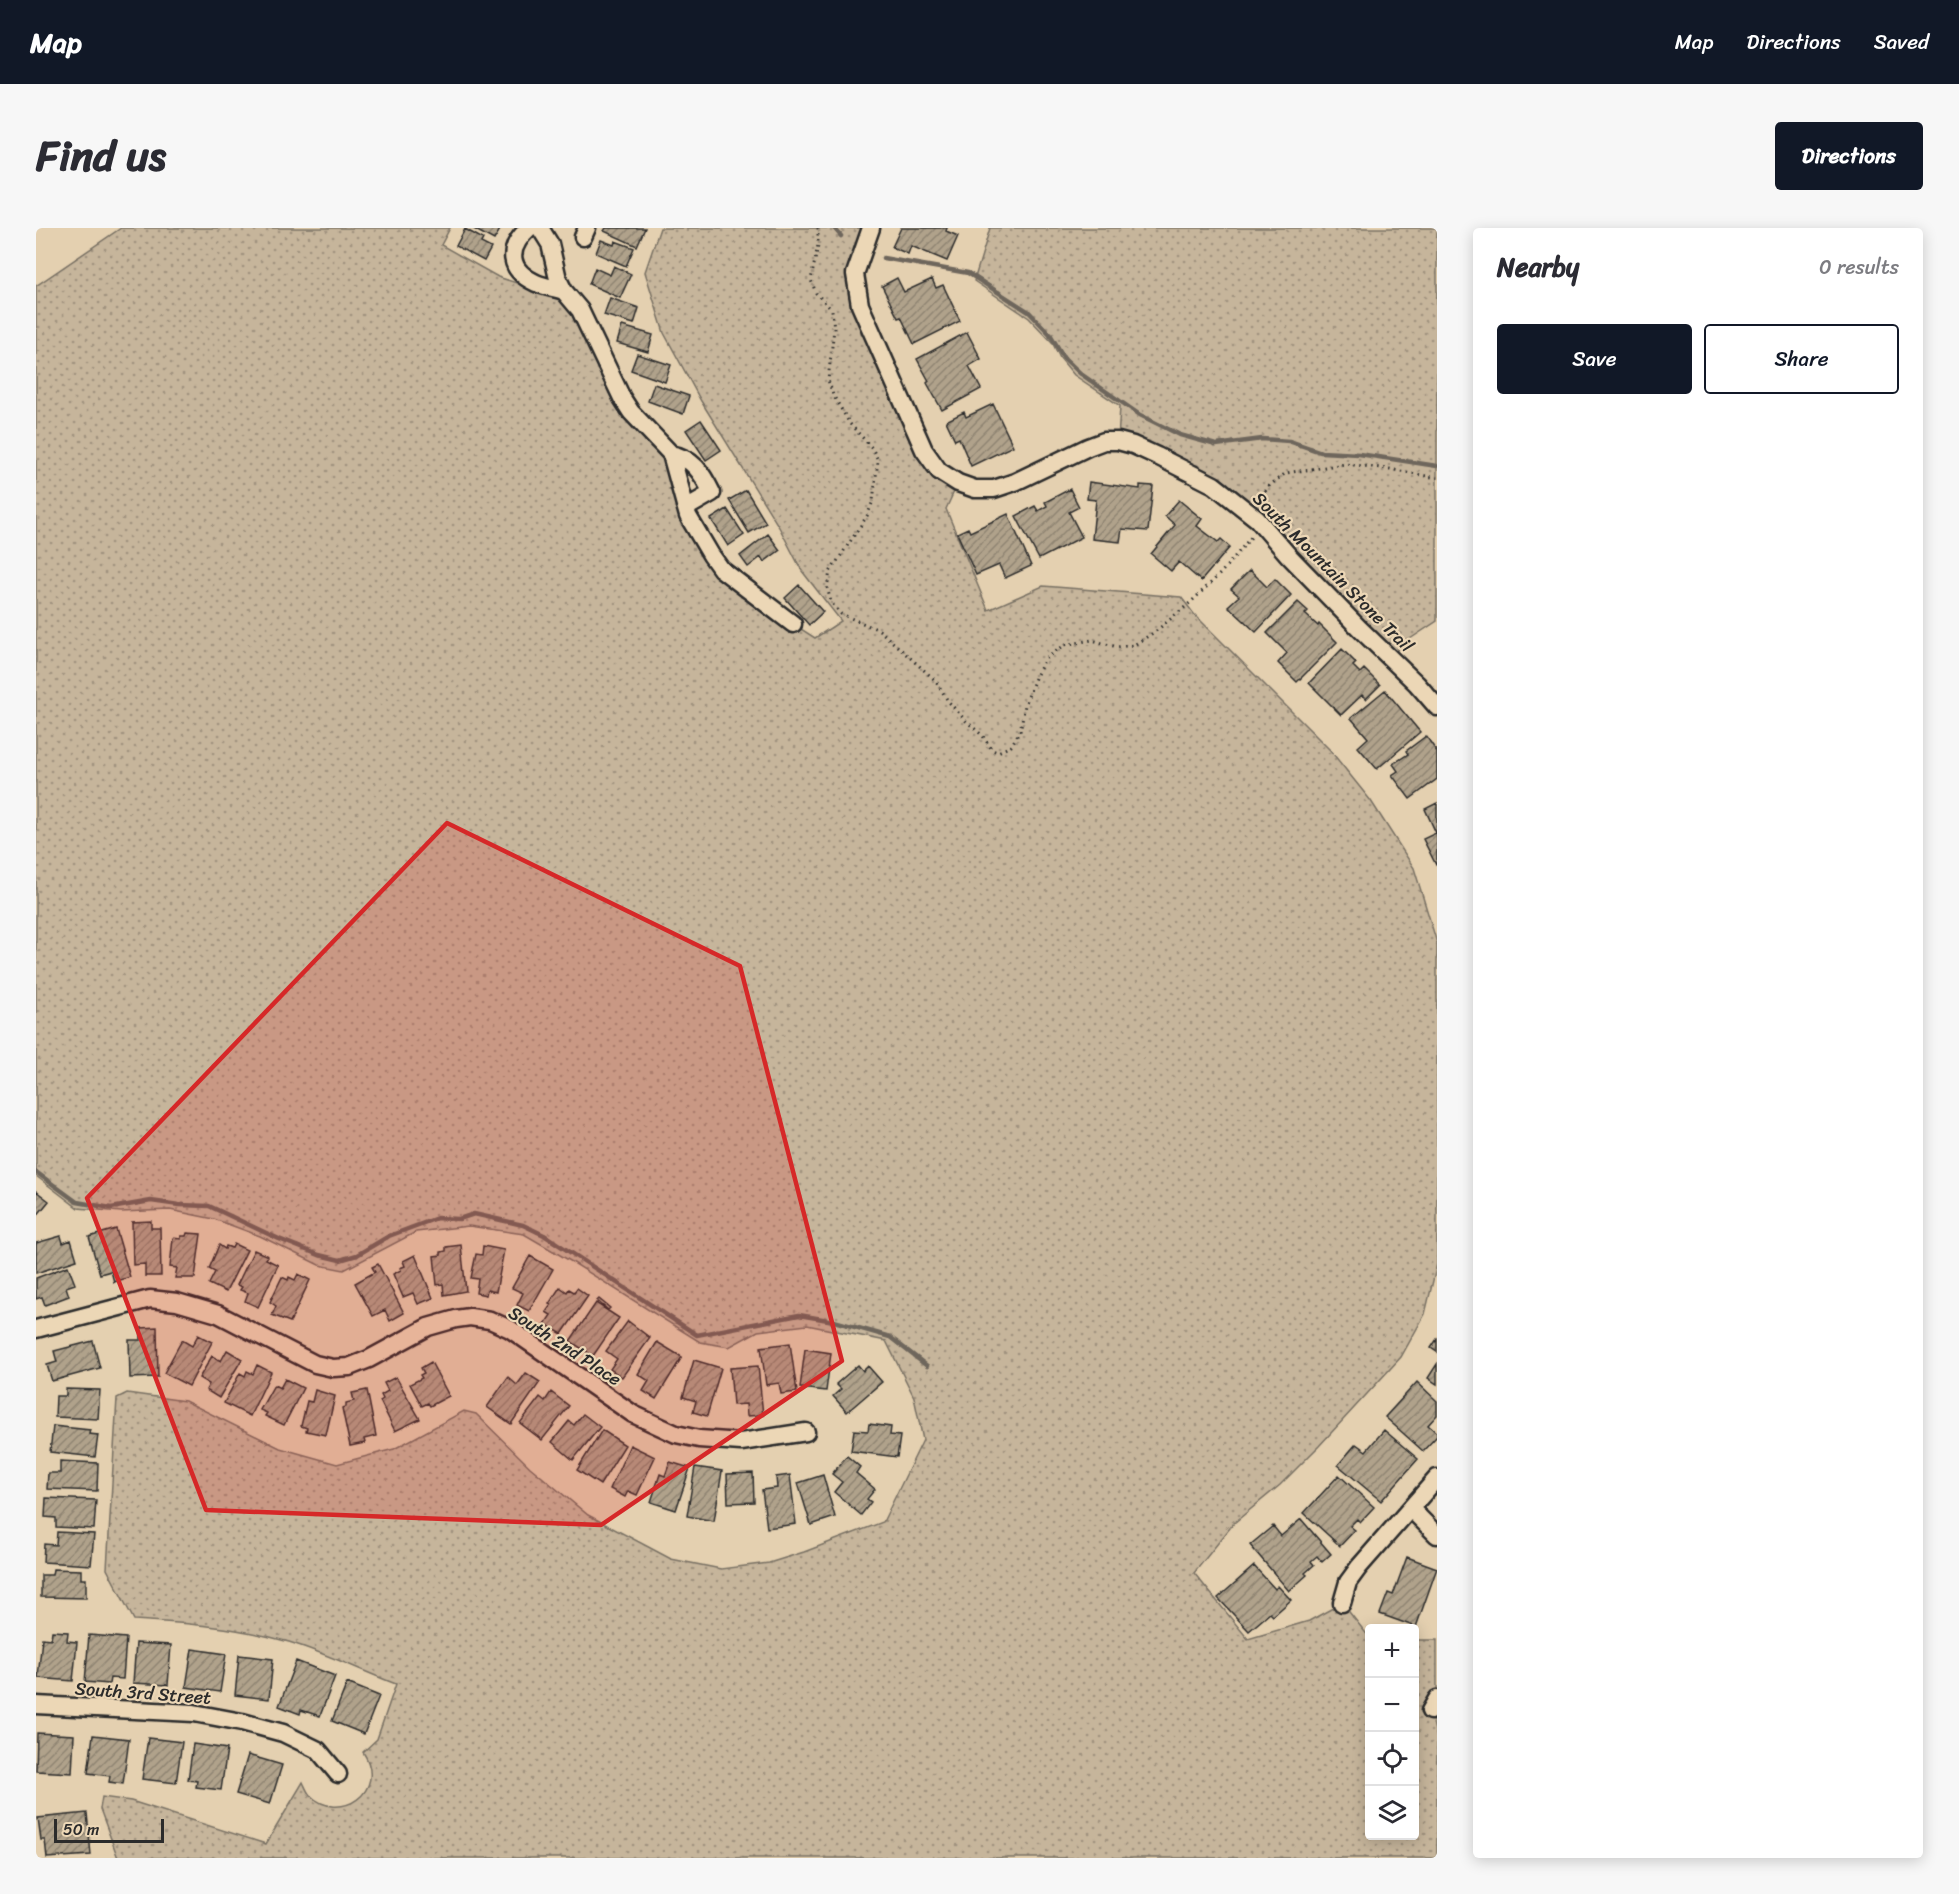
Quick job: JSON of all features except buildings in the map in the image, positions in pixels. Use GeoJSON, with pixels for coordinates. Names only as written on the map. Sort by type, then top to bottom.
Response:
{"type":"FeatureCollection","features":[{"type":"Feature","properties":{"kind":"street"},"geometry":{"type":"LineString","coordinates":[[529,228],[519,237],[513,252],[514,263],[521,275],[538,284],[564,291]]}},
{"type":"Feature","properties":{"kind":"street"},"geometry":{"type":"LineString","coordinates":[[540,228],[550,244],[558,279],[564,291],[580,310],[621,398],[670,454],[688,516],[721,569],[793,624]]}},
{"type":"Feature","properties":{"kind":"street","name":"South Mountain Stone Trail"},"geometry":{"type":"LineString","coordinates":[[871,228],[855,274],[860,305],[924,450],[939,471],[958,483],[975,489],[994,489],[1015,482],[1104,441],[1118,441],[1133,445],[1214,485],[1257,519],[1289,556],[1417,684],[1437,707]]}},
{"type":"Feature","properties":{"kind":"street"},"geometry":{"type":"LineString","coordinates":[[670,454],[683,456],[699,469],[712,493],[686,508]]}},
{"type":"Feature","properties":{"kind":"street","name":"South 2nd Place"},"geometry":{"type":"LineString","coordinates":[[36,1329],[150,1299],[177,1302],[218,1314],[315,1364],[333,1368],[349,1367],[428,1328],[456,1318],[470,1317],[490,1320],[510,1329],[633,1414],[676,1434],[699,1439],[741,1442],[806,1432]]}},
{"type":"Feature","properties":{"kind":"street"},"geometry":{"type":"LineString","coordinates":[[1342,1603],[1348,1582],[1353,1574],[1437,1478]]}},
{"type":"Feature","properties":{"kind":"street"},"geometry":{"type":"LineString","coordinates":[[1411,1509],[1437,1535]]}},
{"type":"Feature","properties":{"kind":"street","name":"South 3rd Street"},"geometry":{"type":"LineString","coordinates":[[36,1705],[194,1713],[242,1722],[283,1733],[318,1750],[338,1774]]}},
{"type":"Feature","properties":{"kind":"path"},"geometry":{"type":"LineString","coordinates":[[818,228],[818,245],[811,280],[816,293],[832,310],[833,347],[828,364],[828,380],[833,395],[850,424],[872,448],[878,460],[873,501],[867,516],[830,572],[827,586],[831,602],[842,614],[879,630],[936,681],[948,701],[983,736],[992,750],[998,753],[1011,746],[1020,731],[1025,705],[1045,659],[1065,645],[1092,640],[1117,646],[1134,645],[1156,631],[1220,574],[1256,532],[1259,498],[1270,485],[1286,473],[1345,464],[1390,469],[1437,478]]}},
{"type":"Feature","properties":{"kind":"highlighted area"},"geometry":{"type":"Polygon","coordinates":[[[447,823],[740,966],[842,1361],[601,1525],[206,1510],[87,1198],[447,823]]]}},
{"type":"Feature","properties":{"kind":"shaded area"},"geometry":{"type":"Polygon","coordinates":[[[121,228],[450,228],[441,245],[498,277],[557,296],[580,310],[622,398],[671,454],[711,555],[793,624],[815,638],[841,621],[802,571],[779,527],[701,401],[664,333],[645,272],[660,228],[871,228],[855,274],[924,450],[958,483],[946,509],[988,610],[1043,586],[1181,597],[1194,614],[1330,750],[1371,801],[1414,868],[1437,943],[1437,1264],[1425,1314],[1401,1357],[1280,1485],[1234,1523],[1194,1573],[1248,1639],[1309,1621],[1342,1603],[1365,1632],[1365,1840],[1419,1840],[1419,1640],[1437,1640],[1437,1699],[1430,1711],[1437,1738],[1437,1858],[118,1858],[100,1809],[102,1797],[131,1801],[266,1844],[303,1782],[310,1795],[322,1803],[334,1806],[346,1805],[357,1799],[365,1791],[370,1780],[369,1767],[363,1752],[377,1739],[396,1684],[316,1651],[270,1637],[212,1626],[134,1620],[107,1569],[117,1398],[127,1393],[185,1401],[280,1448],[337,1464],[394,1449],[464,1411],[476,1414],[530,1467],[588,1515],[671,1559],[721,1569],[769,1563],[883,1522],[923,1440],[914,1397],[886,1341],[807,1325],[758,1331],[729,1347],[700,1342],[524,1234],[469,1226],[416,1232],[344,1270],[319,1265],[260,1236],[214,1219],[170,1210],[121,1212],[78,1208],[36,1176],[36,286],[121,228]]]}},
{"type":"Feature","properties":{"kind":"shaded area"},"geometry":{"type":"Polygon","coordinates":[[[990,228],[1437,228],[1437,621],[1389,657],[1245,509],[1118,441],[1120,406],[1074,375],[1060,358],[1052,342],[1029,318],[974,281],[990,228]]]}},
{"type":"Feature","properties":{"kind":"waterway"},"geometry":{"type":"LineString","coordinates":[[834,228],[841,236]]}},
{"type":"Feature","properties":{"kind":"waterway"},"geometry":{"type":"LineString","coordinates":[[883,258],[968,273],[1029,312],[1050,334],[1064,358],[1081,374],[1140,415],[1180,435],[1216,445],[1262,439],[1289,441],[1321,452],[1359,454],[1437,466]]}},
{"type":"Feature","properties":{"kind":"waterway"},"geometry":{"type":"LineString","coordinates":[[36,1172],[77,1202],[111,1208],[151,1201],[209,1206],[279,1239],[319,1255],[340,1260],[357,1255],[389,1236],[437,1218],[459,1219],[474,1214],[523,1225],[544,1235],[697,1335],[799,1315],[834,1321],[890,1337],[927,1366]]}}]}
